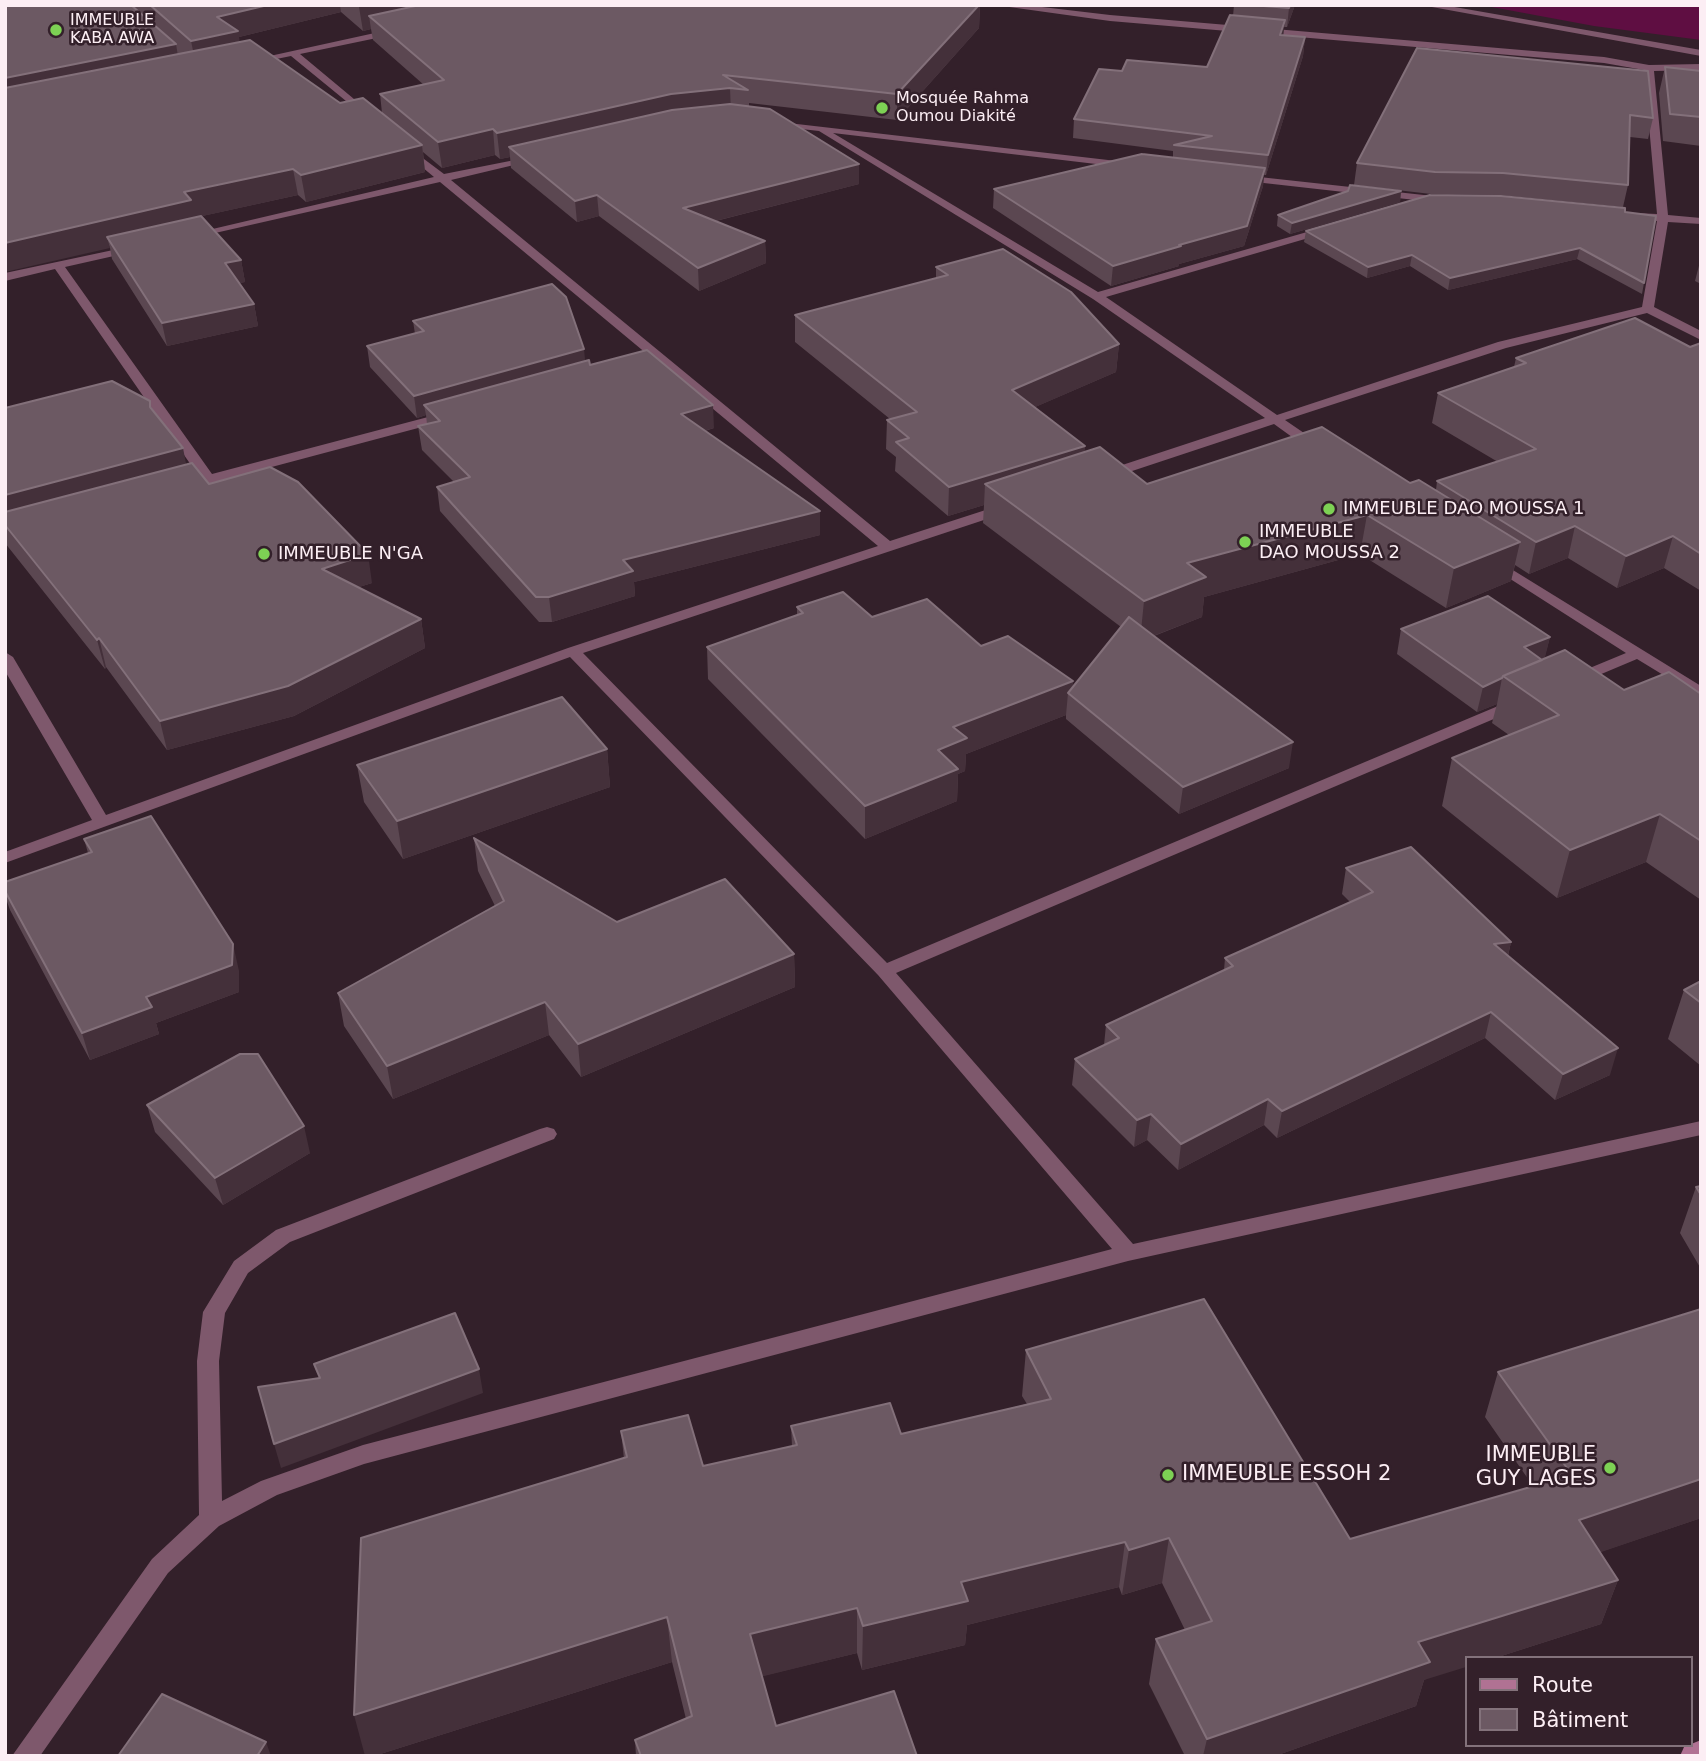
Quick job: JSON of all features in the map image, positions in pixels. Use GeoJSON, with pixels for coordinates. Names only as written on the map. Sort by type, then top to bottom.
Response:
{"type":"FeatureCollection","features":[{"type":"Feature","properties":{"kind":"street"},"geometry":{"type":"LineString","coordinates":[[999,5],[1110,18],[1604,60],[1648,68],[1701,67]]}},
{"type":"Feature","properties":{"kind":"street"},"geometry":{"type":"LineString","coordinates":[[1425,5],[1701,53]]}},
{"type":"Feature","properties":{"kind":"street"},"geometry":{"type":"LineString","coordinates":[[243,62],[399,30]]}},
{"type":"Feature","properties":{"kind":"street"},"geometry":{"type":"LineString","coordinates":[[293,53],[649,358],[887,546]]}},
{"type":"Feature","properties":{"kind":"street"},"geometry":{"type":"LineString","coordinates":[[1648,68],[1663,219],[1648,309]]}},
{"type":"Feature","properties":{"kind":"street"},"geometry":{"type":"LineString","coordinates":[[760,121],[1145,166]]}},
{"type":"Feature","properties":{"kind":"street"},"geometry":{"type":"LineString","coordinates":[[818,128],[1097,296],[1274,421],[1332,458]]}},
{"type":"Feature","properties":{"kind":"street"},"geometry":{"type":"LineString","coordinates":[[177,239],[538,157]]}},
{"type":"Feature","properties":{"kind":"street"},"geometry":{"type":"LineString","coordinates":[[1227,176],[1432,200],[1459,200]]}},
{"type":"Feature","properties":{"kind":"street"},"geometry":{"type":"LineString","coordinates":[[1405,207],[1432,200]]}},
{"type":"Feature","properties":{"kind":"street"},"geometry":{"type":"LineString","coordinates":[[1622,215],[1701,221]]}},
{"type":"Feature","properties":{"kind":"street"},"geometry":{"type":"LineString","coordinates":[[1097,296],[1338,227]]}},
{"type":"Feature","properties":{"kind":"street"},"geometry":{"type":"LineString","coordinates":[[5,277],[138,247]]}},
{"type":"Feature","properties":{"kind":"street"},"geometry":{"type":"LineString","coordinates":[[58,265],[208,480]]}},
{"type":"Feature","properties":{"kind":"street"},"geometry":{"type":"LineString","coordinates":[[1094,479],[1502,345],[1648,309],[1701,336]]}},
{"type":"Feature","properties":{"kind":"street"},"geometry":{"type":"LineString","coordinates":[[170,490],[458,413]]}},
{"type":"Feature","properties":{"kind":"street"},"geometry":{"type":"LineString","coordinates":[[5,858],[573,652],[1016,504]]}},
{"type":"Feature","properties":{"kind":"street"},"geometry":{"type":"LineString","coordinates":[[1484,556],[1701,693]]}},
{"type":"Feature","properties":{"kind":"street"},"geometry":{"type":"LineString","coordinates":[[573,652],[884,971],[1128,1253]]}},
{"type":"Feature","properties":{"kind":"street"},"geometry":{"type":"LineString","coordinates":[[1559,686],[1636,654]]}},
{"type":"Feature","properties":{"kind":"street"},"geometry":{"type":"LineString","coordinates":[[5,657],[103,824]]}},
{"type":"Feature","properties":{"kind":"street"},"geometry":{"type":"LineString","coordinates":[[884,971],[1534,697]]}},
{"type":"Feature","properties":{"kind":"street"},"geometry":{"type":"LineString","coordinates":[[24,1756],[160,1566],[211,1519],[269,1488],[363,1455],[1128,1253],[1701,1128]]}},
{"type":"Feature","properties":{"kind":"street"},"geometry":{"type":"LineString","coordinates":[[211,1519],[208,1361],[214,1312],[241,1267],[283,1236],[547,1134]]}},
{"type":"Feature","properties":{"kind":"street"},"geometry":{"type":"LineString","coordinates":[[1693,1756],[1701,1752]]}},
{"type":"Feature","properties":{"kind":"shaded area"},"geometry":{"type":"Polygon","coordinates":[[[1481,5],[1701,5],[1701,40],[1594,26],[1481,5]]]}},
{"type":"Feature","properties":{"kind":"building"},"geometry":{"type":"Polygon","coordinates":[[[5,5],[131,5],[176,44],[5,78],[5,5]]]}},
{"type":"Feature","properties":{"kind":"building"},"geometry":{"type":"Polygon","coordinates":[[[150,5],[268,5],[217,17],[238,31],[191,41],[150,5]]]}},
{"type":"Feature","properties":{"kind":"building"},"geometry":{"type":"Polygon","coordinates":[[[420,5],[979,5],[897,94],[723,75],[748,90],[730,88],[671,94],[497,133],[493,129],[438,142],[380,94],[444,80],[369,16],[420,5]]]}},
{"type":"Feature","properties":{"kind":"building"},"geometry":{"type":"Polygon","coordinates":[[[1251,5],[1290,5],[1289,8],[1251,5]]]}},
{"type":"Feature","properties":{"kind":"building"},"geometry":{"type":"Polygon","coordinates":[[[1230,15],[1285,20],[1280,35],[1305,37],[1268,155],[1174,145],[1212,136],[1074,119],[1099,69],[1122,71],[1127,60],[1207,67],[1230,15]]]}},
{"type":"Feature","properties":{"kind":"building"},"geometry":{"type":"Polygon","coordinates":[[[250,40],[340,103],[363,98],[422,145],[301,175],[293,169],[184,192],[191,200],[5,243],[5,88],[250,40]]]}},
{"type":"Feature","properties":{"kind":"building"},"geometry":{"type":"Polygon","coordinates":[[[1417,48],[1648,71],[1653,118],[1630,115],[1628,185],[1503,173],[1435,172],[1357,163],[1417,48]]]}},
{"type":"Feature","properties":{"kind":"building"},"geometry":{"type":"Polygon","coordinates":[[[1665,67],[1701,71],[1701,117],[1670,114],[1665,67]]]}},
{"type":"Feature","properties":{"kind":"building"},"geometry":{"type":"Polygon","coordinates":[[[730,104],[770,109],[859,164],[683,208],[765,241],[698,268],[597,195],[575,201],[509,147],[672,110],[730,104]]]}},
{"type":"Feature","properties":{"kind":"building"},"geometry":{"type":"Polygon","coordinates":[[[1142,154],[1265,168],[1247,226],[1113,266],[994,189],[1142,154]]]}},
{"type":"Feature","properties":{"kind":"building"},"geometry":{"type":"Polygon","coordinates":[[[1350,185],[1401,191],[1292,223],[1278,215],[1348,191],[1350,185]]]}},
{"type":"Feature","properties":{"kind":"building"},"geometry":{"type":"Polygon","coordinates":[[[1430,195],[1501,196],[1625,208],[1625,212],[1656,216],[1644,283],[1580,248],[1450,278],[1412,255],[1368,267],[1306,231],[1430,195]]]}},
{"type":"Feature","properties":{"kind":"building"},"geometry":{"type":"Polygon","coordinates":[[[201,216],[241,260],[225,263],[254,304],[162,323],[107,237],[201,216]]]}},
{"type":"Feature","properties":{"kind":"building"},"geometry":{"type":"Polygon","coordinates":[[[1003,249],[1071,292],[1119,344],[1012,390],[1085,446],[949,487],[896,442],[909,438],[887,420],[917,412],[795,315],[948,275],[936,267],[1003,249]]]}},
{"type":"Feature","properties":{"kind":"building"},"geometry":{"type":"Polygon","coordinates":[[[552,284],[566,297],[584,349],[414,396],[367,346],[424,331],[413,321],[552,284]]]}},
{"type":"Feature","properties":{"kind":"building"},"geometry":{"type":"Polygon","coordinates":[[[1635,318],[1690,347],[1701,343],[1701,554],[1673,536],[1626,556],[1575,526],[1536,542],[1437,481],[1536,449],[1438,393],[1526,363],[1516,358],[1635,318]]]}},
{"type":"Feature","properties":{"kind":"building"},"geometry":{"type":"Polygon","coordinates":[[[647,350],[713,405],[681,414],[820,511],[623,560],[633,571],[549,597],[536,597],[437,487],[470,477],[418,426],[440,421],[424,405],[589,360],[590,365],[647,350]]]}},
{"type":"Feature","properties":{"kind":"building"},"geometry":{"type":"Polygon","coordinates":[[[112,381],[150,401],[150,407],[183,448],[5,495],[5,408],[112,381]]]}},
{"type":"Feature","properties":{"kind":"building"},"geometry":{"type":"Polygon","coordinates":[[[1322,427],[1410,483],[1419,480],[1520,542],[1454,568],[1367,515],[1187,563],[1206,577],[1144,601],[985,484],[1100,447],[1147,484],[1322,427]]]}},
{"type":"Feature","properties":{"kind":"building"},"geometry":{"type":"Polygon","coordinates":[[[192,463],[209,484],[270,467],[298,482],[368,554],[322,569],[421,619],[288,686],[160,721],[99,638],[97,640],[5,525],[5,512],[192,463]]]}},
{"type":"Feature","properties":{"kind":"building"},"geometry":{"type":"Polygon","coordinates":[[[843,592],[872,617],[927,599],[981,646],[1008,636],[1073,681],[953,727],[967,738],[938,750],[958,769],[865,806],[707,647],[803,613],[797,607],[843,592]]]}},
{"type":"Feature","properties":{"kind":"building"},"geometry":{"type":"Polygon","coordinates":[[[1488,596],[1550,637],[1524,647],[1542,660],[1483,687],[1401,629],[1488,596]]]}},
{"type":"Feature","properties":{"kind":"building"},"geometry":{"type":"Polygon","coordinates":[[[1129,617],[1293,742],[1183,787],[1068,693],[1129,617]]]}},
{"type":"Feature","properties":{"kind":"building"},"geometry":{"type":"Polygon","coordinates":[[[1565,650],[1624,690],[1669,672],[1701,694],[1701,841],[1660,814],[1570,850],[1452,758],[1559,715],[1503,676],[1565,650]]]}},
{"type":"Feature","properties":{"kind":"building"},"geometry":{"type":"Polygon","coordinates":[[[562,697],[607,749],[397,821],[357,765],[562,697]]]}},
{"type":"Feature","properties":{"kind":"building"},"geometry":{"type":"Polygon","coordinates":[[[151,816],[233,944],[232,965],[146,997],[152,1007],[82,1033],[5,891],[5,882],[92,852],[84,839],[151,816]]]}},
{"type":"Feature","properties":{"kind":"building"},"geometry":{"type":"Polygon","coordinates":[[[474,838],[617,922],[725,879],[794,954],[578,1044],[545,1002],[387,1066],[338,993],[504,901],[474,838]]]}},
{"type":"Feature","properties":{"kind":"building"},"geometry":{"type":"Polygon","coordinates":[[[1411,847],[1511,942],[1494,944],[1618,1048],[1563,1074],[1491,1012],[1282,1111],[1268,1099],[1181,1144],[1151,1114],[1137,1120],[1075,1059],[1119,1038],[1106,1025],[1233,966],[1225,958],[1373,892],[1346,868],[1411,847]]]}},
{"type":"Feature","properties":{"kind":"building"},"geometry":{"type":"Polygon","coordinates":[[[1701,981],[1701,1003],[1684,990],[1701,981]]]}},
{"type":"Feature","properties":{"kind":"building"},"geometry":{"type":"Polygon","coordinates":[[[240,1054],[258,1054],[304,1126],[215,1178],[147,1105],[240,1054]]]}},
{"type":"Feature","properties":{"kind":"building"},"geometry":{"type":"Polygon","coordinates":[[[1204,1299],[1350,1539],[1572,1475],[1498,1372],[1701,1309],[1701,1479],[1579,1520],[1618,1580],[1418,1642],[1430,1662],[1207,1739],[1156,1639],[1212,1621],[1169,1538],[1129,1550],[1125,1542],[961,1582],[968,1601],[863,1626],[857,1608],[750,1634],[776,1726],[894,1691],[917,1756],[641,1756],[635,1740],[692,1716],[667,1617],[354,1715],[361,1538],[627,1457],[621,1431],[688,1415],[703,1466],[797,1445],[791,1426],[890,1403],[901,1434],[1051,1399],[1026,1350],[1204,1299]]]}},
{"type":"Feature","properties":{"kind":"building"},"geometry":{"type":"Polygon","coordinates":[[[455,1313],[479,1369],[274,1444],[258,1387],[320,1378],[314,1364],[455,1313]]]}},
{"type":"Feature","properties":{"kind":"building"},"geometry":{"type":"Polygon","coordinates":[[[162,1694],[266,1742],[257,1756],[118,1756],[162,1694]]]}},
{"type":"Feature","properties":{"kind":"place","name":"IMMEUBLE KABA AWA"},"geometry":{"type":"Point","coordinates":[56,30]}},
{"type":"Feature","properties":{"kind":"place","name":"Mosquée Rahma Oumou Diakité"},"geometry":{"type":"Point","coordinates":[882,108]}},
{"type":"Feature","properties":{"kind":"place","name":"IMMEUBLE DAO MOUSSA 1"},"geometry":{"type":"Point","coordinates":[1329,509]}},
{"type":"Feature","properties":{"kind":"place","name":"IMMEUBLE DAO MOUSSA 2"},"geometry":{"type":"Point","coordinates":[1245,542]}},
{"type":"Feature","properties":{"kind":"place","name":"IMMEUBLE N'GA"},"geometry":{"type":"Point","coordinates":[264,554]}},
{"type":"Feature","properties":{"kind":"place","name":"IMMEUBLE GUY LAGES"},"geometry":{"type":"Point","coordinates":[1610,1468]}},
{"type":"Feature","properties":{"kind":"place","name":"IMMEUBLE ESSOH 2"},"geometry":{"type":"Point","coordinates":[1168,1475]}}]}
